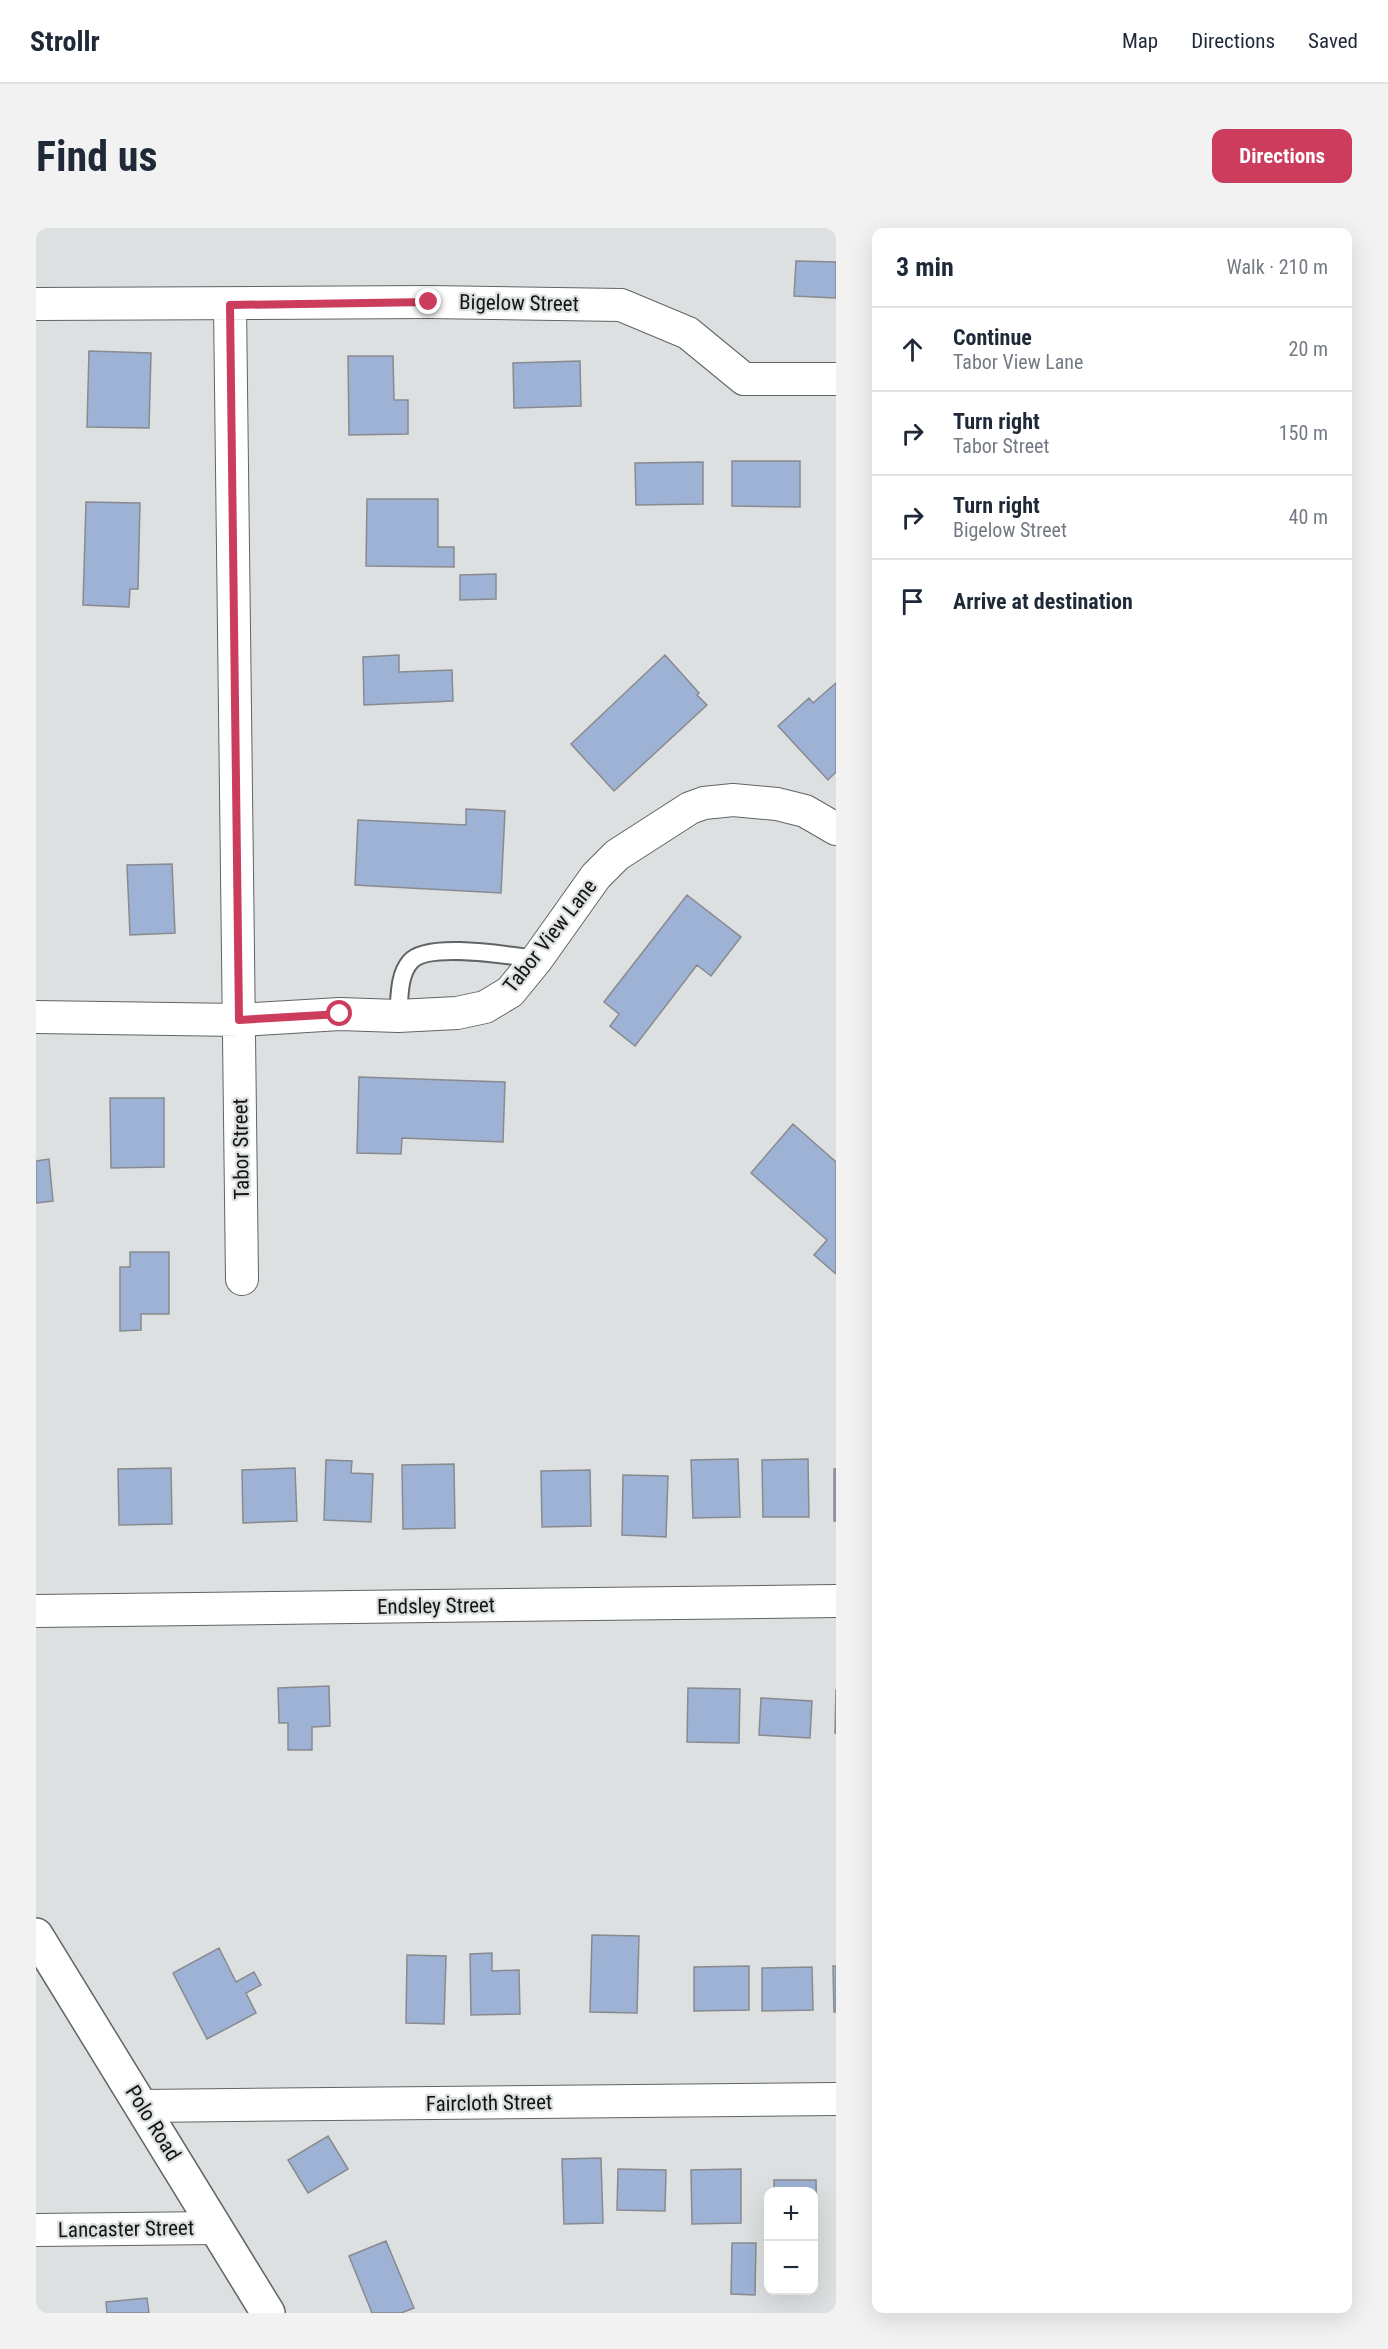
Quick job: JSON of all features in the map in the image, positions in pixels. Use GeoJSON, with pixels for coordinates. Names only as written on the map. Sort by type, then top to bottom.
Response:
{"type":"FeatureCollection","features":[{"type":"Feature","properties":{"kind":"main road","name":"Polo Road"},"geometry":{"type":"LineString","coordinates":[[36,1935],[268,2313]]}},
{"type":"Feature","properties":{"kind":"street","name":"Bigelow Street"},"geometry":{"type":"LineString","coordinates":[[36,304],[230,305],[429,302],[621,305],[688,333],[744,379],[836,379]]}},
{"type":"Feature","properties":{"kind":"street","name":"Tabor Street"},"geometry":{"type":"LineString","coordinates":[[230,305],[242,1279]]}},
{"type":"Feature","properties":{"kind":"street","name":"Tabor View Lane"},"geometry":{"type":"LineString","coordinates":[[239,1020],[340,1014],[398,1016],[457,1012],[485,1007],[510,992],[537,959],[596,876],[616,855],[690,808],[704,803],[733,800],[777,804],[805,811],[836,829]]}},
{"type":"Feature","properties":{"kind":"street"},"geometry":{"type":"LineString","coordinates":[[36,1017],[239,1020]]}},
{"type":"Feature","properties":{"kind":"street","name":"Endsley Street"},"geometry":{"type":"LineString","coordinates":[[36,1611],[836,1601]]}},
{"type":"Feature","properties":{"kind":"street","name":"Faircloth Street"},"geometry":{"type":"LineString","coordinates":[[142,2106],[836,2099]]}},
{"type":"Feature","properties":{"kind":"street","name":"Lancaster Street"},"geometry":{"type":"LineString","coordinates":[[36,2230],[215,2228]]}},
{"type":"Feature","properties":{"kind":"lane"},"geometry":{"type":"LineString","coordinates":[[398,1016],[401,980],[410,962],[422,953],[446,950],[537,959]]}},
{"type":"Feature","properties":{"kind":"building"},"geometry":{"type":"Polygon","coordinates":[[[796,261],[836,262],[836,298],[794,296],[796,261]]]}},
{"type":"Feature","properties":{"kind":"building"},"geometry":{"type":"Polygon","coordinates":[[[89,351],[151,353],[149,428],[87,427],[89,351]]]}},
{"type":"Feature","properties":{"kind":"building"},"geometry":{"type":"Polygon","coordinates":[[[348,356],[393,356],[394,400],[408,400],[408,434],[349,435],[348,356]]]}},
{"type":"Feature","properties":{"kind":"building"},"geometry":{"type":"Polygon","coordinates":[[[580,361],[581,406],[514,408],[513,363],[580,361]]]}},
{"type":"Feature","properties":{"kind":"building"},"geometry":{"type":"Polygon","coordinates":[[[732,461],[800,461],[800,507],[732,506],[732,461]]]}},
{"type":"Feature","properties":{"kind":"building"},"geometry":{"type":"Polygon","coordinates":[[[703,462],[703,504],[636,505],[635,463],[703,462]]]}},
{"type":"Feature","properties":{"kind":"building"},"geometry":{"type":"Polygon","coordinates":[[[367,499],[438,499],[438,547],[454,547],[454,567],[366,566],[367,499]]]}},
{"type":"Feature","properties":{"kind":"building"},"geometry":{"type":"Polygon","coordinates":[[[86,502],[140,503],[138,589],[130,589],[129,607],[83,605],[86,502]]]}},
{"type":"Feature","properties":{"kind":"building"},"geometry":{"type":"Polygon","coordinates":[[[496,574],[496,599],[460,600],[460,575],[496,574]]]}},
{"type":"Feature","properties":{"kind":"building"},"geometry":{"type":"Polygon","coordinates":[[[399,655],[399,672],[452,670],[453,701],[364,705],[363,657],[399,655]]]}},
{"type":"Feature","properties":{"kind":"building"},"geometry":{"type":"Polygon","coordinates":[[[665,655],[707,705],[614,791],[571,744],[665,655]]]}},
{"type":"Feature","properties":{"kind":"building"},"geometry":{"type":"Polygon","coordinates":[[[836,683],[836,772],[828,780],[778,726],[809,698],[813,703],[836,683]]]}},
{"type":"Feature","properties":{"kind":"building"},"geometry":{"type":"Polygon","coordinates":[[[466,809],[505,811],[501,893],[355,885],[358,820],[466,825],[466,809]]]}},
{"type":"Feature","properties":{"kind":"building"},"geometry":{"type":"Polygon","coordinates":[[[172,864],[175,933],[130,935],[127,865],[172,864]]]}},
{"type":"Feature","properties":{"kind":"building"},"geometry":{"type":"Polygon","coordinates":[[[687,895],[741,937],[711,976],[697,965],[635,1046],[610,1026],[619,1014],[604,1002],[687,895]]]}},
{"type":"Feature","properties":{"kind":"building"},"geometry":{"type":"Polygon","coordinates":[[[359,1077],[505,1082],[503,1142],[402,1138],[401,1154],[357,1153],[359,1077]]]}},
{"type":"Feature","properties":{"kind":"building"},"geometry":{"type":"Polygon","coordinates":[[[110,1098],[164,1098],[164,1167],[111,1168],[110,1098]]]}},
{"type":"Feature","properties":{"kind":"building"},"geometry":{"type":"Polygon","coordinates":[[[793,1124],[836,1162],[836,1274],[814,1255],[827,1240],[751,1173],[793,1124]]]}},
{"type":"Feature","properties":{"kind":"building"},"geometry":{"type":"Polygon","coordinates":[[[49,1159],[53,1201],[36,1203],[36,1161],[49,1159]]]}},
{"type":"Feature","properties":{"kind":"building"},"geometry":{"type":"Polygon","coordinates":[[[130,1252],[169,1252],[169,1314],[141,1314],[141,1330],[120,1331],[120,1267],[130,1267],[130,1252]]]}},
{"type":"Feature","properties":{"kind":"building"},"geometry":{"type":"Polygon","coordinates":[[[738,1459],[740,1517],[693,1518],[691,1460],[738,1459]]]}},
{"type":"Feature","properties":{"kind":"building"},"geometry":{"type":"Polygon","coordinates":[[[808,1459],[809,1517],[763,1517],[762,1460],[808,1459]]]}},
{"type":"Feature","properties":{"kind":"building"},"geometry":{"type":"Polygon","coordinates":[[[326,1460],[352,1461],[351,1473],[373,1474],[371,1522],[324,1520],[326,1460]]]}},
{"type":"Feature","properties":{"kind":"building"},"geometry":{"type":"Polygon","coordinates":[[[454,1464],[455,1528],[403,1529],[402,1465],[454,1464]]]}},
{"type":"Feature","properties":{"kind":"building"},"geometry":{"type":"Polygon","coordinates":[[[171,1468],[172,1524],[119,1525],[118,1469],[171,1468]]]}},
{"type":"Feature","properties":{"kind":"building"},"geometry":{"type":"Polygon","coordinates":[[[295,1468],[297,1521],[243,1523],[242,1470],[295,1468]]]}},
{"type":"Feature","properties":{"kind":"building"},"geometry":{"type":"Polygon","coordinates":[[[834,1469],[836,1469],[836,1521],[834,1521],[834,1469]]]}},
{"type":"Feature","properties":{"kind":"building"},"geometry":{"type":"Polygon","coordinates":[[[590,1470],[591,1526],[542,1527],[541,1471],[590,1470]]]}},
{"type":"Feature","properties":{"kind":"building"},"geometry":{"type":"Polygon","coordinates":[[[623,1475],[668,1476],[666,1537],[622,1535],[623,1475]]]}},
{"type":"Feature","properties":{"kind":"building"},"geometry":{"type":"Polygon","coordinates":[[[329,1686],[330,1726],[312,1727],[312,1750],[288,1750],[288,1723],[279,1723],[278,1688],[329,1686]]]}},
{"type":"Feature","properties":{"kind":"building"},"geometry":{"type":"Polygon","coordinates":[[[688,1688],[740,1689],[739,1743],[687,1742],[688,1688]]]}},
{"type":"Feature","properties":{"kind":"building"},"geometry":{"type":"Polygon","coordinates":[[[761,1698],[812,1701],[810,1738],[759,1735],[761,1698]]]}},
{"type":"Feature","properties":{"kind":"building"},"geometry":{"type":"Polygon","coordinates":[[[592,1935],[639,1936],[637,2013],[590,2012],[592,1935]]]}},
{"type":"Feature","properties":{"kind":"building"},"geometry":{"type":"Polygon","coordinates":[[[219,1948],[236,1982],[254,1972],[261,1985],[246,1993],[256,2013],[207,2039],[173,1973],[219,1948]]]}},
{"type":"Feature","properties":{"kind":"building"},"geometry":{"type":"Polygon","coordinates":[[[492,1953],[492,1971],[519,1970],[520,2014],[471,2015],[470,1954],[492,1953]]]}},
{"type":"Feature","properties":{"kind":"building"},"geometry":{"type":"Polygon","coordinates":[[[407,1955],[446,1956],[444,2024],[406,2023],[407,1955]]]}},
{"type":"Feature","properties":{"kind":"building"},"geometry":{"type":"Polygon","coordinates":[[[749,1966],[749,2010],[694,2011],[694,1967],[749,1966]]]}},
{"type":"Feature","properties":{"kind":"building"},"geometry":{"type":"Polygon","coordinates":[[[833,1966],[836,1966],[836,2012],[834,2012],[833,1966]]]}},
{"type":"Feature","properties":{"kind":"building"},"geometry":{"type":"Polygon","coordinates":[[[812,1967],[813,2010],[762,2011],[762,1968],[812,1967]]]}},
{"type":"Feature","properties":{"kind":"building"},"geometry":{"type":"Polygon","coordinates":[[[328,2136],[348,2169],[308,2193],[288,2160],[328,2136]]]}},
{"type":"Feature","properties":{"kind":"building"},"geometry":{"type":"Polygon","coordinates":[[[601,2158],[603,2223],[564,2224],[562,2159],[601,2158]]]}},
{"type":"Feature","properties":{"kind":"building"},"geometry":{"type":"Polygon","coordinates":[[[618,2169],[666,2170],[665,2211],[617,2210],[618,2169]]]}},
{"type":"Feature","properties":{"kind":"building"},"geometry":{"type":"Polygon","coordinates":[[[741,2169],[741,2223],[692,2224],[691,2170],[741,2169]]]}},
{"type":"Feature","properties":{"kind":"building"},"geometry":{"type":"Polygon","coordinates":[[[774,2180],[816,2180],[816,2187],[774,2187],[774,2180]]]}},
{"type":"Feature","properties":{"kind":"building"},"geometry":{"type":"Polygon","coordinates":[[[386,2241],[414,2308],[401,2313],[372,2313],[349,2256],[386,2241]]]}},
{"type":"Feature","properties":{"kind":"building"},"geometry":{"type":"Polygon","coordinates":[[[732,2243],[756,2243],[755,2295],[731,2294],[732,2243]]]}},
{"type":"Feature","properties":{"kind":"building"},"geometry":{"type":"Polygon","coordinates":[[[147,2298],[149,2313],[107,2313],[106,2302],[147,2298]]]}},
{"type":"Feature","properties":{"kind":"route"},"geometry":{"type":"LineString","coordinates":[[340,1014],[239,1020],[230,305],[429,302]]}}]}
